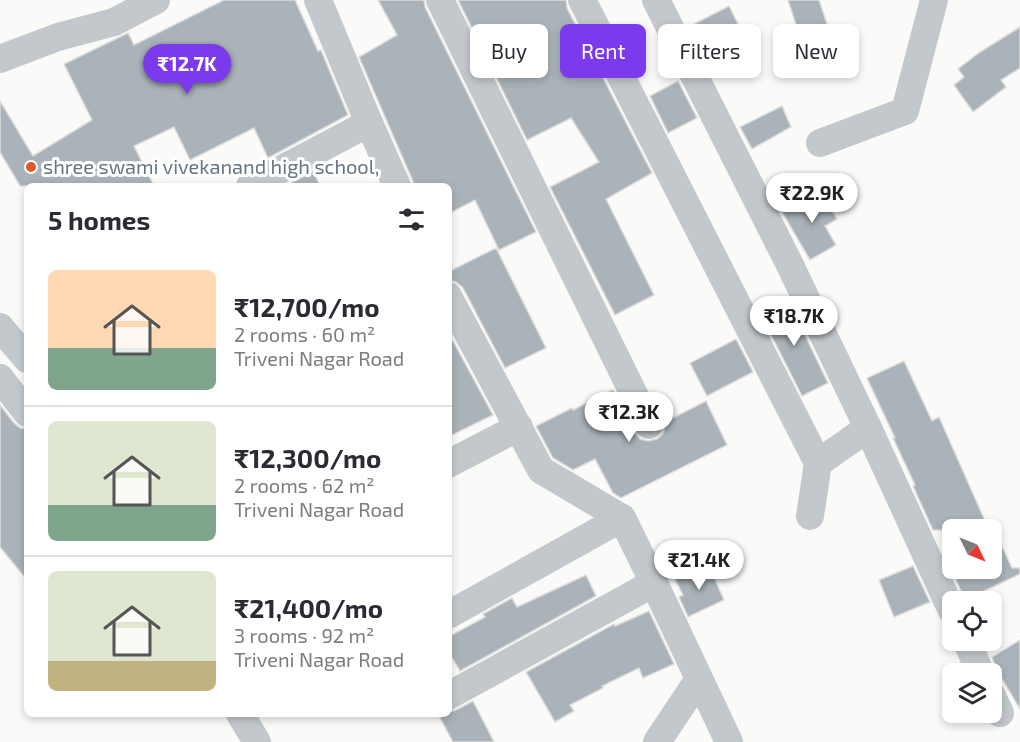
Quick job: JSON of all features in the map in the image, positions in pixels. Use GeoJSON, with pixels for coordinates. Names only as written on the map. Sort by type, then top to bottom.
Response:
{"type":"FeatureCollection","features":[{"type":"Feature","properties":{"kind":"street"},"geometry":{"type":"LineString","coordinates":[[0,59],[58,37],[111,11],[156,0]]}},
{"type":"Feature","properties":{"kind":"street"},"geometry":{"type":"LineString","coordinates":[[318,0],[396,183]]}},
{"type":"Feature","properties":{"kind":"street"},"geometry":{"type":"LineString","coordinates":[[440,0],[649,425]]}},
{"type":"Feature","properties":{"kind":"street"},"geometry":{"type":"LineString","coordinates":[[582,0],[818,463],[810,516]]}},
{"type":"Feature","properties":{"kind":"street"},"geometry":{"type":"LineString","coordinates":[[656,0],[789,263],[943,591]]}},
{"type":"Feature","properties":{"kind":"street"},"geometry":{"type":"LineString","coordinates":[[820,143],[905,111],[934,0]]}},
{"type":"Feature","properties":{"kind":"street"},"geometry":{"type":"LineString","coordinates":[[256,183],[369,123]]}},
{"type":"Feature","properties":{"kind":"street"},"geometry":{"type":"LineString","coordinates":[[452,303],[541,470],[622,518],[729,742]]}},
{"type":"Feature","properties":{"kind":"street"},"geometry":{"type":"LineString","coordinates":[[0,327],[24,355]]}},
{"type":"Feature","properties":{"kind":"street"},"geometry":{"type":"LineString","coordinates":[[0,378],[24,409]]}},
{"type":"Feature","properties":{"kind":"street"},"geometry":{"type":"LineString","coordinates":[[452,462],[519,427]]}},
{"type":"Feature","properties":{"kind":"street"},"geometry":{"type":"LineString","coordinates":[[818,463],[868,428]]}},
{"type":"Feature","properties":{"kind":"street"},"geometry":{"type":"LineString","coordinates":[[452,613],[622,518]]}},
{"type":"Feature","properties":{"kind":"street"},"geometry":{"type":"LineString","coordinates":[[452,694],[654,583]]}},
{"type":"Feature","properties":{"kind":"street"},"geometry":{"type":"LineString","coordinates":[[657,742],[699,679]]}},
{"type":"Feature","properties":{"kind":"street"},"geometry":{"type":"LineString","coordinates":[[242,717],[257,742]]}},
{"type":"Feature","properties":{"kind":"building"},"geometry":{"type":"Polygon","coordinates":[[[224,0],[295,0],[318,51],[321,50],[348,115],[268,158],[254,128],[190,160],[174,127],[134,146],[152,183],[24,183],[24,186],[20,186],[0,152],[0,101],[33,156],[92,120],[64,64],[128,33],[134,45],[224,0]]]}},
{"type":"Feature","properties":{"kind":"building"},"geometry":{"type":"Polygon","coordinates":[[[378,0],[424,0],[425,7],[536,232],[499,250],[475,200],[452,212],[452,183],[414,183],[359,57],[397,35],[378,0]]]}},
{"type":"Feature","properties":{"kind":"building"},"geometry":{"type":"Polygon","coordinates":[[[458,0],[566,0],[567,8],[575,24],[560,24],[560,78],[603,78],[652,173],[606,199],[654,295],[615,315],[550,187],[599,162],[571,118],[527,140],[496,78],[548,78],[548,24],[470,24],[458,0]]]}},
{"type":"Feature","properties":{"kind":"building"},"geometry":{"type":"Polygon","coordinates":[[[788,0],[819,0],[827,24],[796,24],[788,0]]]}},
{"type":"Feature","properties":{"kind":"building"},"geometry":{"type":"Polygon","coordinates":[[[729,6],[738,24],[694,24],[729,6]]]}},
{"type":"Feature","properties":{"kind":"building"},"geometry":{"type":"Polygon","coordinates":[[[1020,27],[1020,68],[1001,80],[1006,87],[973,112],[954,85],[964,77],[958,69],[1020,27]]]}},
{"type":"Feature","properties":{"kind":"building"},"geometry":{"type":"Polygon","coordinates":[[[678,81],[697,118],[668,133],[650,96],[678,81]]]}},
{"type":"Feature","properties":{"kind":"building"},"geometry":{"type":"Polygon","coordinates":[[[782,106],[791,127],[752,149],[740,127],[782,106]]]}},
{"type":"Feature","properties":{"kind":"building"},"geometry":{"type":"Polygon","coordinates":[[[313,171],[319,183],[291,183],[313,171]]]}},
{"type":"Feature","properties":{"kind":"building"},"geometry":{"type":"Polygon","coordinates":[[[820,190],[837,219],[825,226],[836,245],[810,260],[782,212],[820,190]]]}},
{"type":"Feature","properties":{"kind":"building"},"geometry":{"type":"Polygon","coordinates":[[[496,248],[546,348],[505,368],[463,288],[452,281],[452,270],[496,248]]]}},
{"type":"Feature","properties":{"kind":"building"},"geometry":{"type":"Polygon","coordinates":[[[787,298],[828,383],[802,396],[760,313],[787,298]]]}},
{"type":"Feature","properties":{"kind":"building"},"geometry":{"type":"Polygon","coordinates":[[[452,339],[493,415],[452,435],[452,339]]]}},
{"type":"Feature","properties":{"kind":"building"},"geometry":{"type":"Polygon","coordinates":[[[736,339],[753,372],[707,396],[690,363],[736,339]]]}},
{"type":"Feature","properties":{"kind":"building"},"geometry":{"type":"Polygon","coordinates":[[[904,361],[932,421],[939,417],[984,519],[942,519],[942,530],[933,530],[867,378],[904,361]]]}},
{"type":"Feature","properties":{"kind":"building"},"geometry":{"type":"Polygon","coordinates":[[[613,390],[634,432],[640,439],[648,441],[657,439],[663,434],[665,422],[706,401],[727,445],[621,498],[613,493],[595,459],[573,470],[553,458],[536,426],[613,390]]]}},
{"type":"Feature","properties":{"kind":"building"},"geometry":{"type":"Polygon","coordinates":[[[0,405],[14,423],[24,429],[24,576],[0,547],[0,405]]]}},
{"type":"Feature","properties":{"kind":"building"},"geometry":{"type":"Polygon","coordinates":[[[1002,546],[1012,568],[1020,568],[1020,574],[984,591],[961,591],[956,579],[1002,579],[1002,546]]]}},
{"type":"Feature","properties":{"kind":"building"},"geometry":{"type":"Polygon","coordinates":[[[708,564],[724,600],[688,617],[679,597],[683,595],[675,579],[708,564]]]}},
{"type":"Feature","properties":{"kind":"building"},"geometry":{"type":"Polygon","coordinates":[[[913,566],[930,602],[894,617],[879,580],[913,566]]]}},
{"type":"Feature","properties":{"kind":"building"},"geometry":{"type":"Polygon","coordinates":[[[586,575],[596,596],[460,671],[452,658],[452,635],[485,617],[483,614],[512,598],[517,607],[586,575]]]}},
{"type":"Feature","properties":{"kind":"building"},"geometry":{"type":"Polygon","coordinates":[[[649,611],[674,664],[643,678],[639,668],[602,686],[603,688],[570,705],[574,711],[555,722],[526,672],[614,624],[615,626],[649,611]]]}},
{"type":"Feature","properties":{"kind":"building"},"geometry":{"type":"Polygon","coordinates":[[[1020,640],[1020,709],[1002,679],[1002,663],[994,663],[992,657],[1020,640]]]}},
{"type":"Feature","properties":{"kind":"building"},"geometry":{"type":"Polygon","coordinates":[[[473,701],[494,742],[453,742],[440,717],[452,717],[452,711],[473,701]]]}},
{"type":"Feature","properties":{"kind":"place","name":"shree swami vivekanand high school,"},"geometry":{"type":"Point","coordinates":[31,167]}}]}
